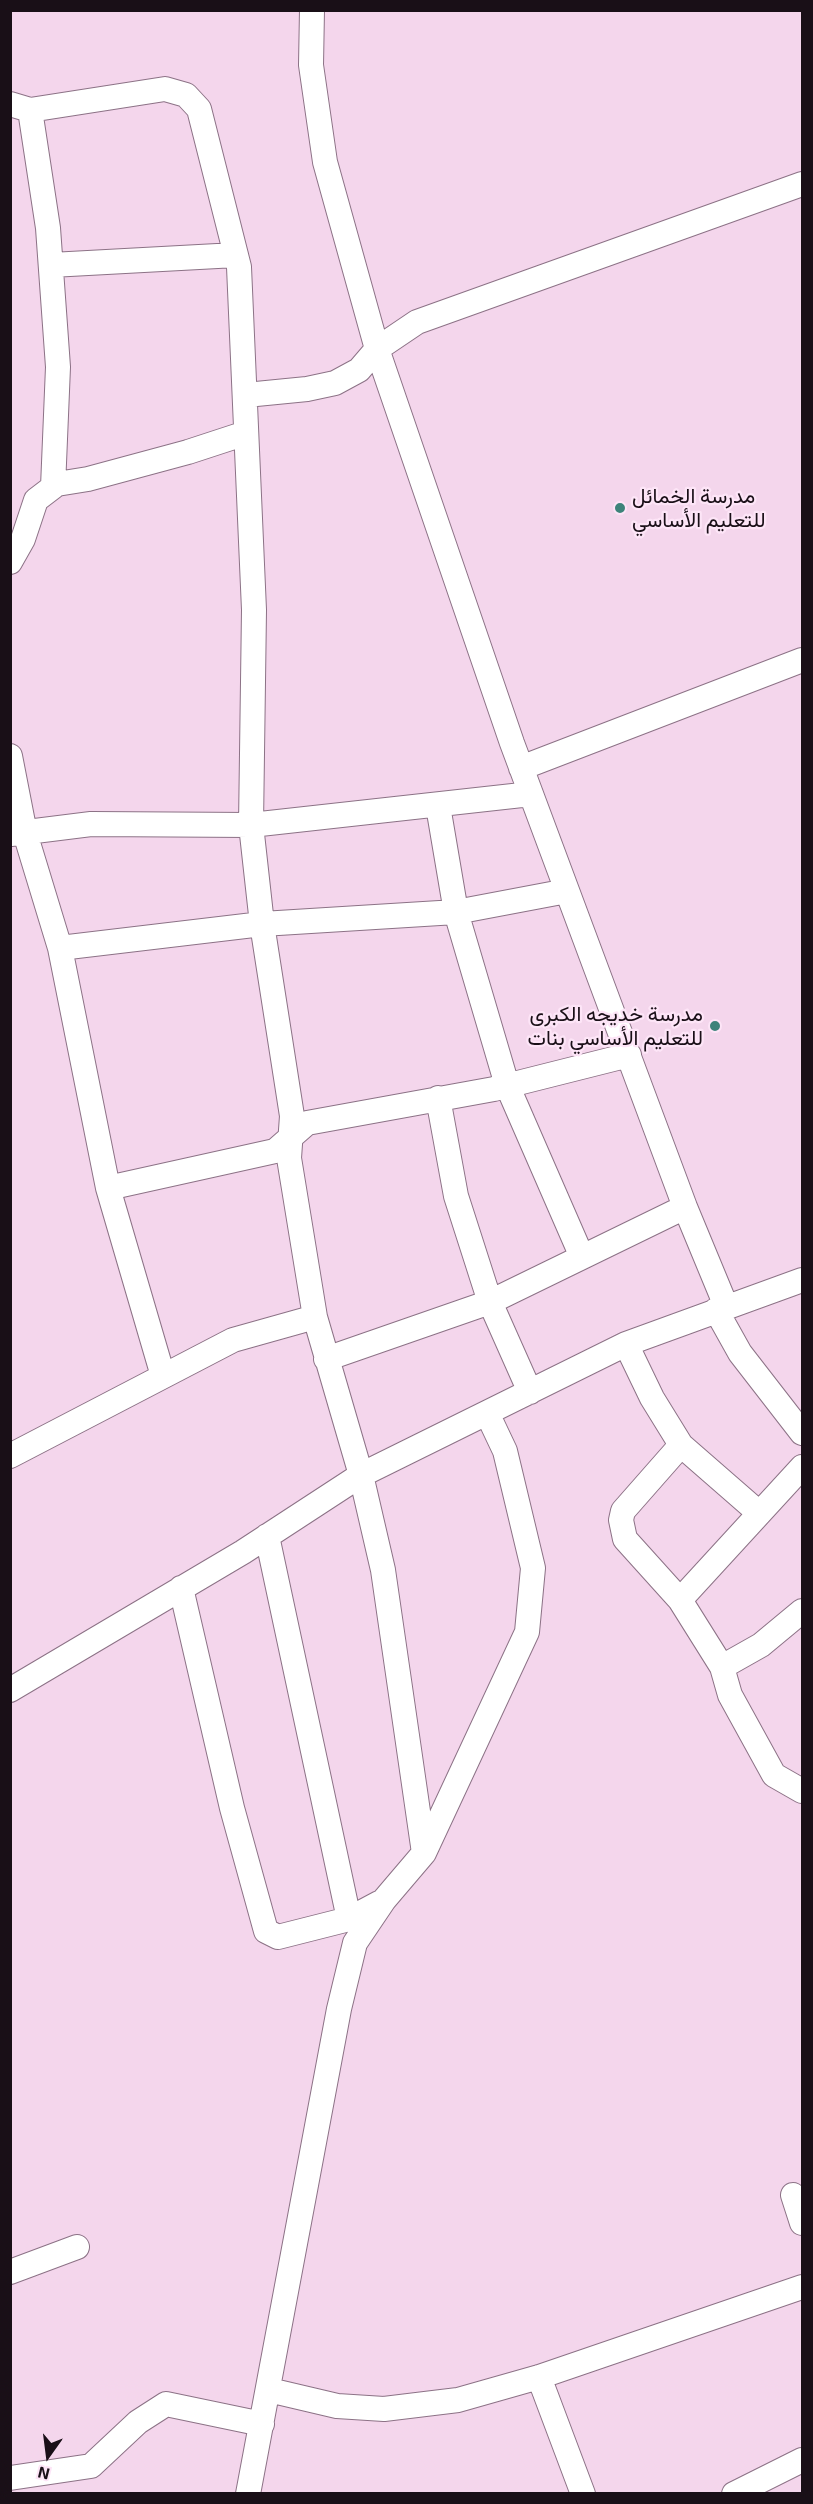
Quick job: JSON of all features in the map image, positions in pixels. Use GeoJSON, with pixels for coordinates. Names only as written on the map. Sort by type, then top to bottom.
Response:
{"type":"FeatureCollection","features":[{"type":"Feature","properties":{"kind":"street"},"geometry":{"type":"LineString","coordinates":[[312,10],[311,65],[326,162],[377,349],[521,768],[721,1308],[740,1353],[802,1433]]}},
{"type":"Feature","properties":{"kind":"street"},"geometry":{"type":"LineString","coordinates":[[53,487],[58,367],[51,265],[20,107],[165,89],[186,95],[199,109],[236,255],[246,395],[255,610],[251,825],[262,924],[291,1116],[289,1158],[315,1317],[361,1475],[382,1570],[424,1853]]}},
{"type":"Feature","properties":{"kind":"street"},"geometry":{"type":"LineString","coordinates":[[246,395],[335,384],[359,370],[377,349],[396,334],[439,313],[802,184]]}},
{"type":"Feature","properties":{"kind":"street"},"geometry":{"type":"LineString","coordinates":[[51,265],[236,255]]}},
{"type":"Feature","properties":{"kind":"street"},"geometry":{"type":"LineString","coordinates":[[10,562],[23,539],[36,500],[53,487],[188,452],[246,434]]}},
{"type":"Feature","properties":{"kind":"street"},"geometry":{"type":"LineString","coordinates":[[521,768],[802,660]]}},
{"type":"Feature","properties":{"kind":"street"},"geometry":{"type":"LineString","coordinates":[[10,756],[18,833],[60,948],[108,1188],[163,1376]]}},
{"type":"Feature","properties":{"kind":"street"},"geometry":{"type":"LineString","coordinates":[[18,833],[91,824],[251,825],[531,794]]}},
{"type":"Feature","properties":{"kind":"street"},"geometry":{"type":"LineString","coordinates":[[438,806],[456,912],[507,1086],[582,1257]]}},
{"type":"Feature","properties":{"kind":"street"},"geometry":{"type":"LineString","coordinates":[[60,948],[262,924],[456,912],[567,891]]}},
{"type":"Feature","properties":{"kind":"street"},"geometry":{"type":"LineString","coordinates":[[108,1188],[275,1151],[307,1123],[507,1086],[629,1055]]}},
{"type":"Feature","properties":{"kind":"street"},"geometry":{"type":"LineString","coordinates":[[438,1098],[456,1196],[490,1302],[530,1392]]}},
{"type":"Feature","properties":{"kind":"street"},"geometry":{"type":"LineString","coordinates":[[326,1359],[490,1302],[685,1207]]}},
{"type":"Feature","properties":{"kind":"street"},"geometry":{"type":"LineString","coordinates":[[10,1690],[267,1536],[361,1475],[626,1344],[802,1280]]}},
{"type":"Feature","properties":{"kind":"street"},"geometry":{"type":"LineString","coordinates":[[10,1456],[233,1340],[315,1317]]}},
{"type":"Feature","properties":{"kind":"street"},"geometry":{"type":"LineString","coordinates":[[626,1344],[652,1398],[681,1445],[759,1513]]}},
{"type":"Feature","properties":{"kind":"street"},"geometry":{"type":"LineString","coordinates":[[248,2493],[339,2009],[355,1943],[384,1900],[424,1853],[527,1632],[533,1568],[505,1451],[487,1413]]}},
{"type":"Feature","properties":{"kind":"street"},"geometry":{"type":"LineString","coordinates":[[681,1445],[623,1511],[621,1520],[625,1539],[680,1600],[722,1667],[730,1695],[774,1774],[802,1791]]}},
{"type":"Feature","properties":{"kind":"street"},"geometry":{"type":"LineString","coordinates":[[680,1600],[802,1467]]}},
{"type":"Feature","properties":{"kind":"street"},"geometry":{"type":"LineString","coordinates":[[267,1536],[350,1919]]}},
{"type":"Feature","properties":{"kind":"street"},"geometry":{"type":"LineString","coordinates":[[181,1588],[232,1808],[266,1931],[278,1936],[350,1919],[384,1900]]}},
{"type":"Feature","properties":{"kind":"street"},"geometry":{"type":"LineString","coordinates":[[722,1667],[761,1646],[802,1614]]}},
{"type":"Feature","properties":{"kind":"street"},"geometry":{"type":"LineString","coordinates":[[793,2195],[802,2223]]}},
{"type":"Feature","properties":{"kind":"street"},"geometry":{"type":"LineString","coordinates":[[10,2272],[77,2247]]}},
{"type":"Feature","properties":{"kind":"street"},"geometry":{"type":"LineString","coordinates":[[269,2390],[338,2406],[384,2409],[458,2400],[539,2377],[802,2287]]}},
{"type":"Feature","properties":{"kind":"street"},"geometry":{"type":"LineString","coordinates":[[539,2377],[583,2493]]}},
{"type":"Feature","properties":{"kind":"street"},"geometry":{"type":"LineString","coordinates":[[10,2478],[91,2466],[138,2422],[165,2404],[262,2424]]}},
{"type":"Feature","properties":{"kind":"street"},"geometry":{"type":"LineString","coordinates":[[734,2493],[802,2460]]}},
{"type":"Feature","properties":{"kind":"place","name":"مدرسة الخمائل للتعليم الأساسي"},"geometry":{"type":"Point","coordinates":[620,508]}},
{"type":"Feature","properties":{"kind":"place","name":"مدرسة خديجه الكبرى للتعليم الأساسي بنات"},"geometry":{"type":"Point","coordinates":[715,1026]}}]}
